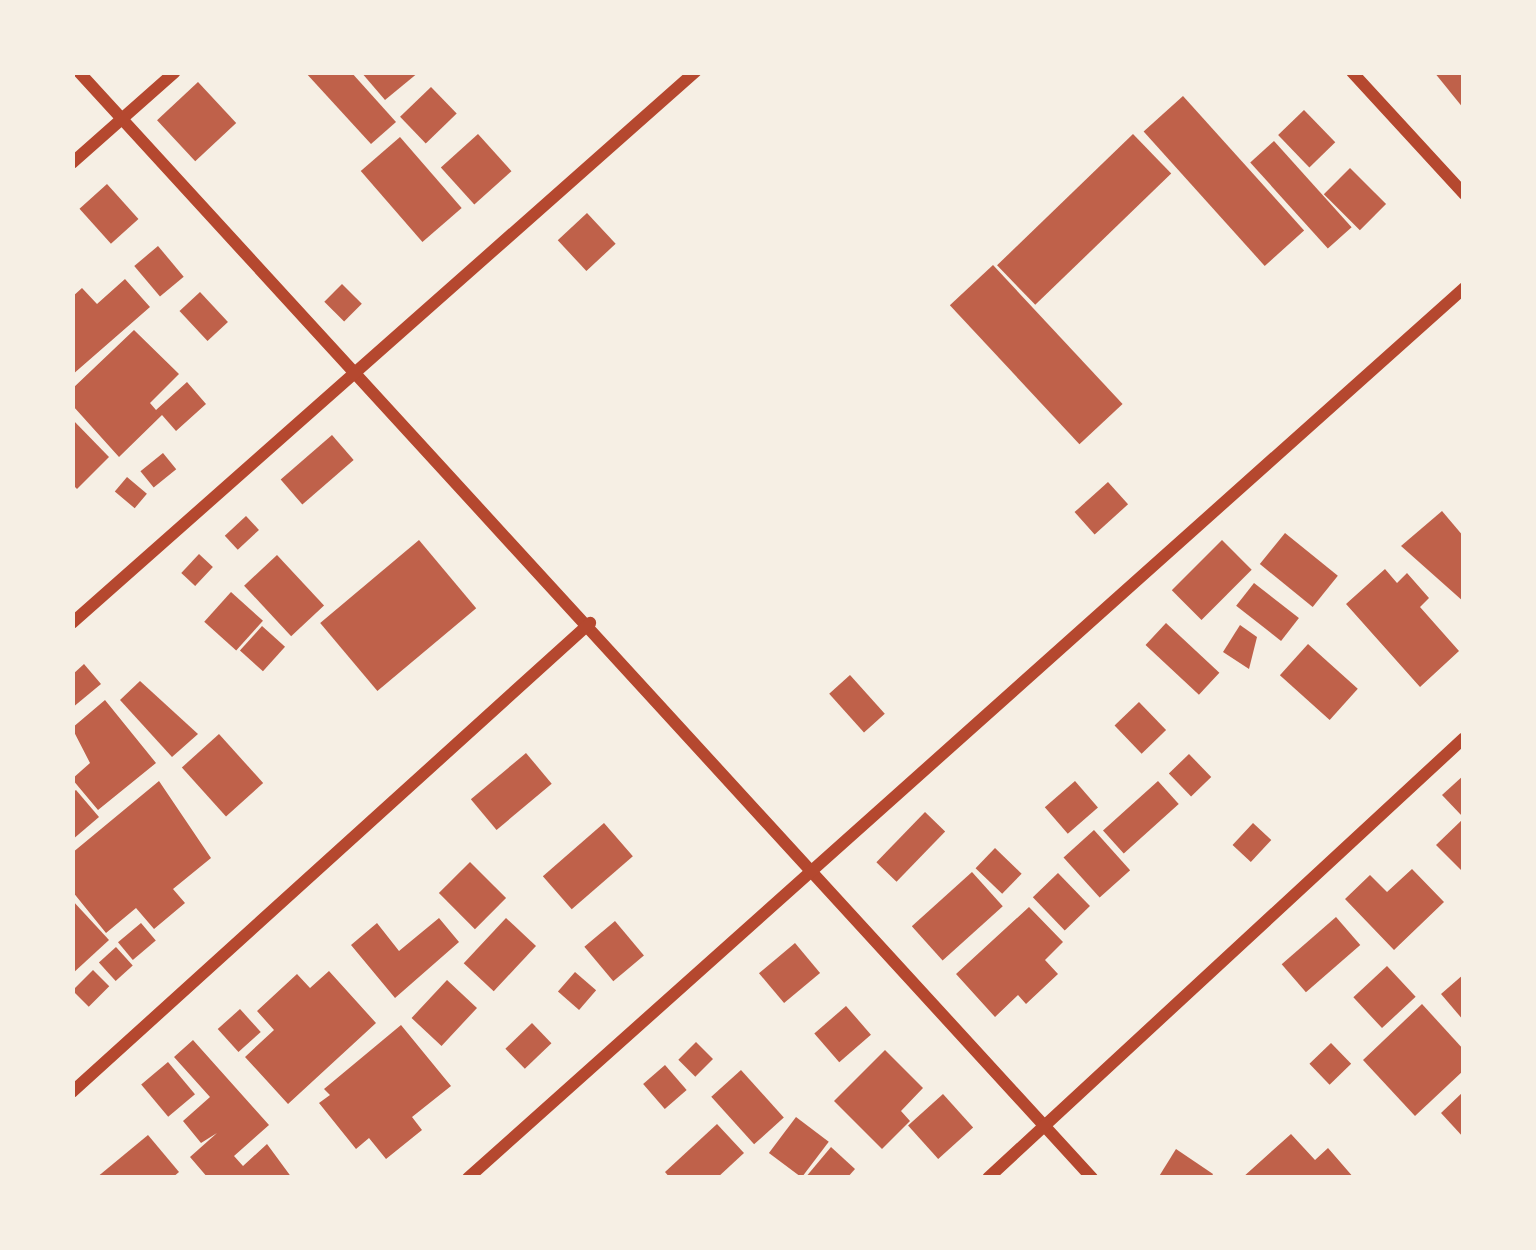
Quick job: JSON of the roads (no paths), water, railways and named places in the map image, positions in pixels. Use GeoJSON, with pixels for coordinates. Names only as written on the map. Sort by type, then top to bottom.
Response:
{"type":"FeatureCollection","features":[{"type":"Feature","properties":{"kind":"street"},"geometry":{"type":"LineString","coordinates":[[79,72],[348,374],[590,623],[1048,1123],[1092,1178]]}},
{"type":"Feature","properties":{"kind":"street"},"geometry":{"type":"LineString","coordinates":[[72,163],[175,72]]}},
{"type":"Feature","properties":{"kind":"street"},"geometry":{"type":"LineString","coordinates":[[72,623],[348,374],[695,72]]}},
{"type":"Feature","properties":{"kind":"street"},"geometry":{"type":"LineString","coordinates":[[1352,72],[1464,194]]}},
{"type":"Feature","properties":{"kind":"street"},"geometry":{"type":"LineString","coordinates":[[468,1178],[1464,288]]}},
{"type":"Feature","properties":{"kind":"street"},"geometry":{"type":"LineString","coordinates":[[72,1092],[590,623]]}},
{"type":"Feature","properties":{"kind":"street"},"geometry":{"type":"LineString","coordinates":[[988,1178],[1464,737]]}}]}
